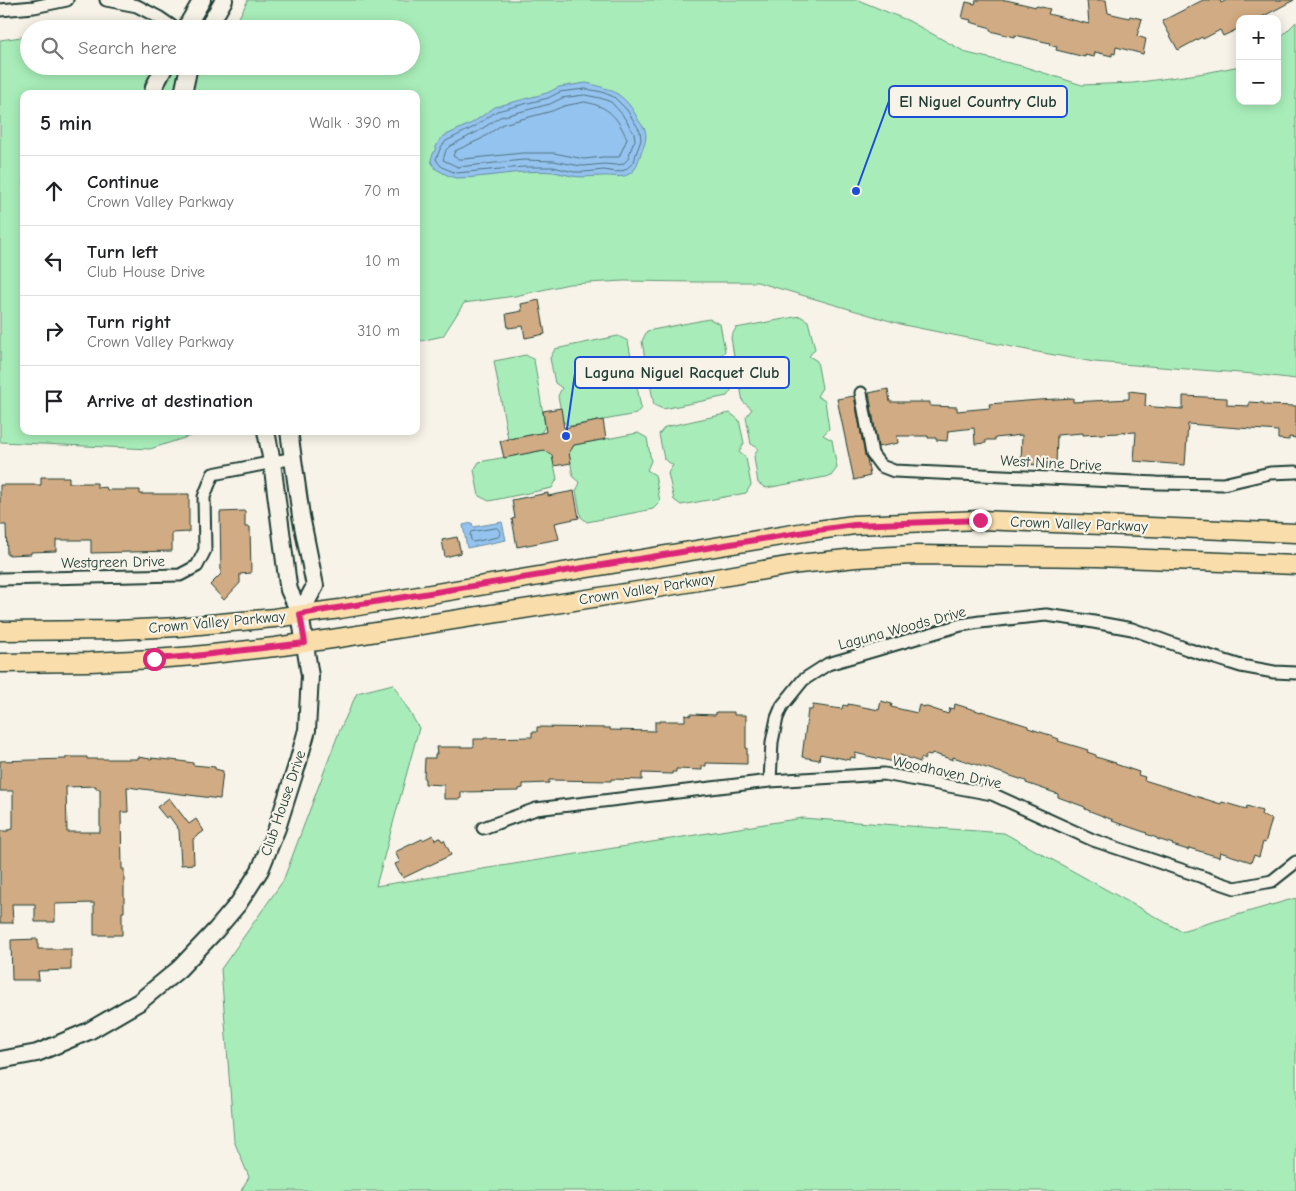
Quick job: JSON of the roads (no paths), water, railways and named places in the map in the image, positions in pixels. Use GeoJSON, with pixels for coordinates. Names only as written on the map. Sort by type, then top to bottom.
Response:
{"type":"FeatureCollection","features":[{"type":"Feature","properties":{"kind":"main road","name":"Crown Valley Parkway"},"geometry":{"type":"LineString","coordinates":[[0,631],[118,630],[238,622],[300,614],[854,525],[980,520],[1296,533]]}},
{"type":"Feature","properties":{"kind":"main road","name":"Crown Valley Parkway"},"geometry":{"type":"LineString","coordinates":[[0,662],[90,662],[170,658],[305,643],[799,564],[856,558],[913,555],[1097,557],[1296,565]]}},
{"type":"Feature","properties":{"kind":"street"},"geometry":{"type":"LineString","coordinates":[[0,10],[34,7],[67,0]]}},
{"type":"Feature","properties":{"kind":"street"},"geometry":{"type":"LineString","coordinates":[[106,0],[137,6],[163,20]]}},
{"type":"Feature","properties":{"kind":"street"},"geometry":{"type":"LineString","coordinates":[[190,20],[202,0]]}},
{"type":"Feature","properties":{"kind":"street"},"geometry":{"type":"LineString","coordinates":[[212,20],[224,0]]}},
{"type":"Feature","properties":{"kind":"street"},"geometry":{"type":"LineString","coordinates":[[154,90],[160,75]]}},
{"type":"Feature","properties":{"kind":"street"},"geometry":{"type":"LineString","coordinates":[[184,90],[187,75]]}},
{"type":"Feature","properties":{"kind":"street","name":"West Nine Drive"},"geometry":{"type":"LineString","coordinates":[[861,393],[872,454],[881,466],[894,471],[1223,484],[1270,473],[1296,472]]}},
{"type":"Feature","properties":{"kind":"street","name":"Club House Drive"},"geometry":{"type":"LineString","coordinates":[[0,1060],[45,1050],[89,1031],[139,1002],[179,969],[238,904],[260,870],[277,828],[307,730],[310,676],[300,614],[288,585],[267,435]]}},
{"type":"Feature","properties":{"kind":"street"},"geometry":{"type":"LineString","coordinates":[[290,435],[301,516],[315,586],[300,614]]}},
{"type":"Feature","properties":{"kind":"street","name":"Westgreen Drive"},"geometry":{"type":"LineString","coordinates":[[0,579],[180,575],[197,566],[205,550],[204,497],[213,474],[294,458]]}},
{"type":"Feature","properties":{"kind":"street","name":"Laguna Woods Drive"},"geometry":{"type":"LineString","coordinates":[[770,781],[772,742],[777,718],[782,706],[803,680],[828,664],[961,625],[1046,615],[1132,629],[1242,666],[1274,672],[1296,673]]}},
{"type":"Feature","properties":{"kind":"street","name":"Woodhaven Drive"},"geometry":{"type":"LineString","coordinates":[[483,828],[536,809],[770,781],[884,774],[992,794],[1093,840],[1235,888],[1272,881],[1296,862]]}},
{"type":"Feature","properties":{"kind":"water"},"geometry":{"type":"Polygon","coordinates":[[[586,83],[618,94],[629,105],[645,129],[646,140],[634,170],[629,174],[620,177],[580,177],[542,171],[456,178],[436,169],[432,163],[431,159],[442,137],[472,123],[495,107],[547,93],[559,87],[586,83]]]}},
{"type":"Feature","properties":{"kind":"water"},"geometry":{"type":"Polygon","coordinates":[[[502,522],[506,540],[467,548],[463,525],[472,523],[473,527],[502,522]]]}},
{"type":"Feature","properties":{"kind":"place","name":"El Niguel Country Club"},"geometry":{"type":"Point","coordinates":[856,191]}},
{"type":"Feature","properties":{"kind":"place","name":"Laguna Niguel Racquet Club"},"geometry":{"type":"Point","coordinates":[566,436]}}]}
